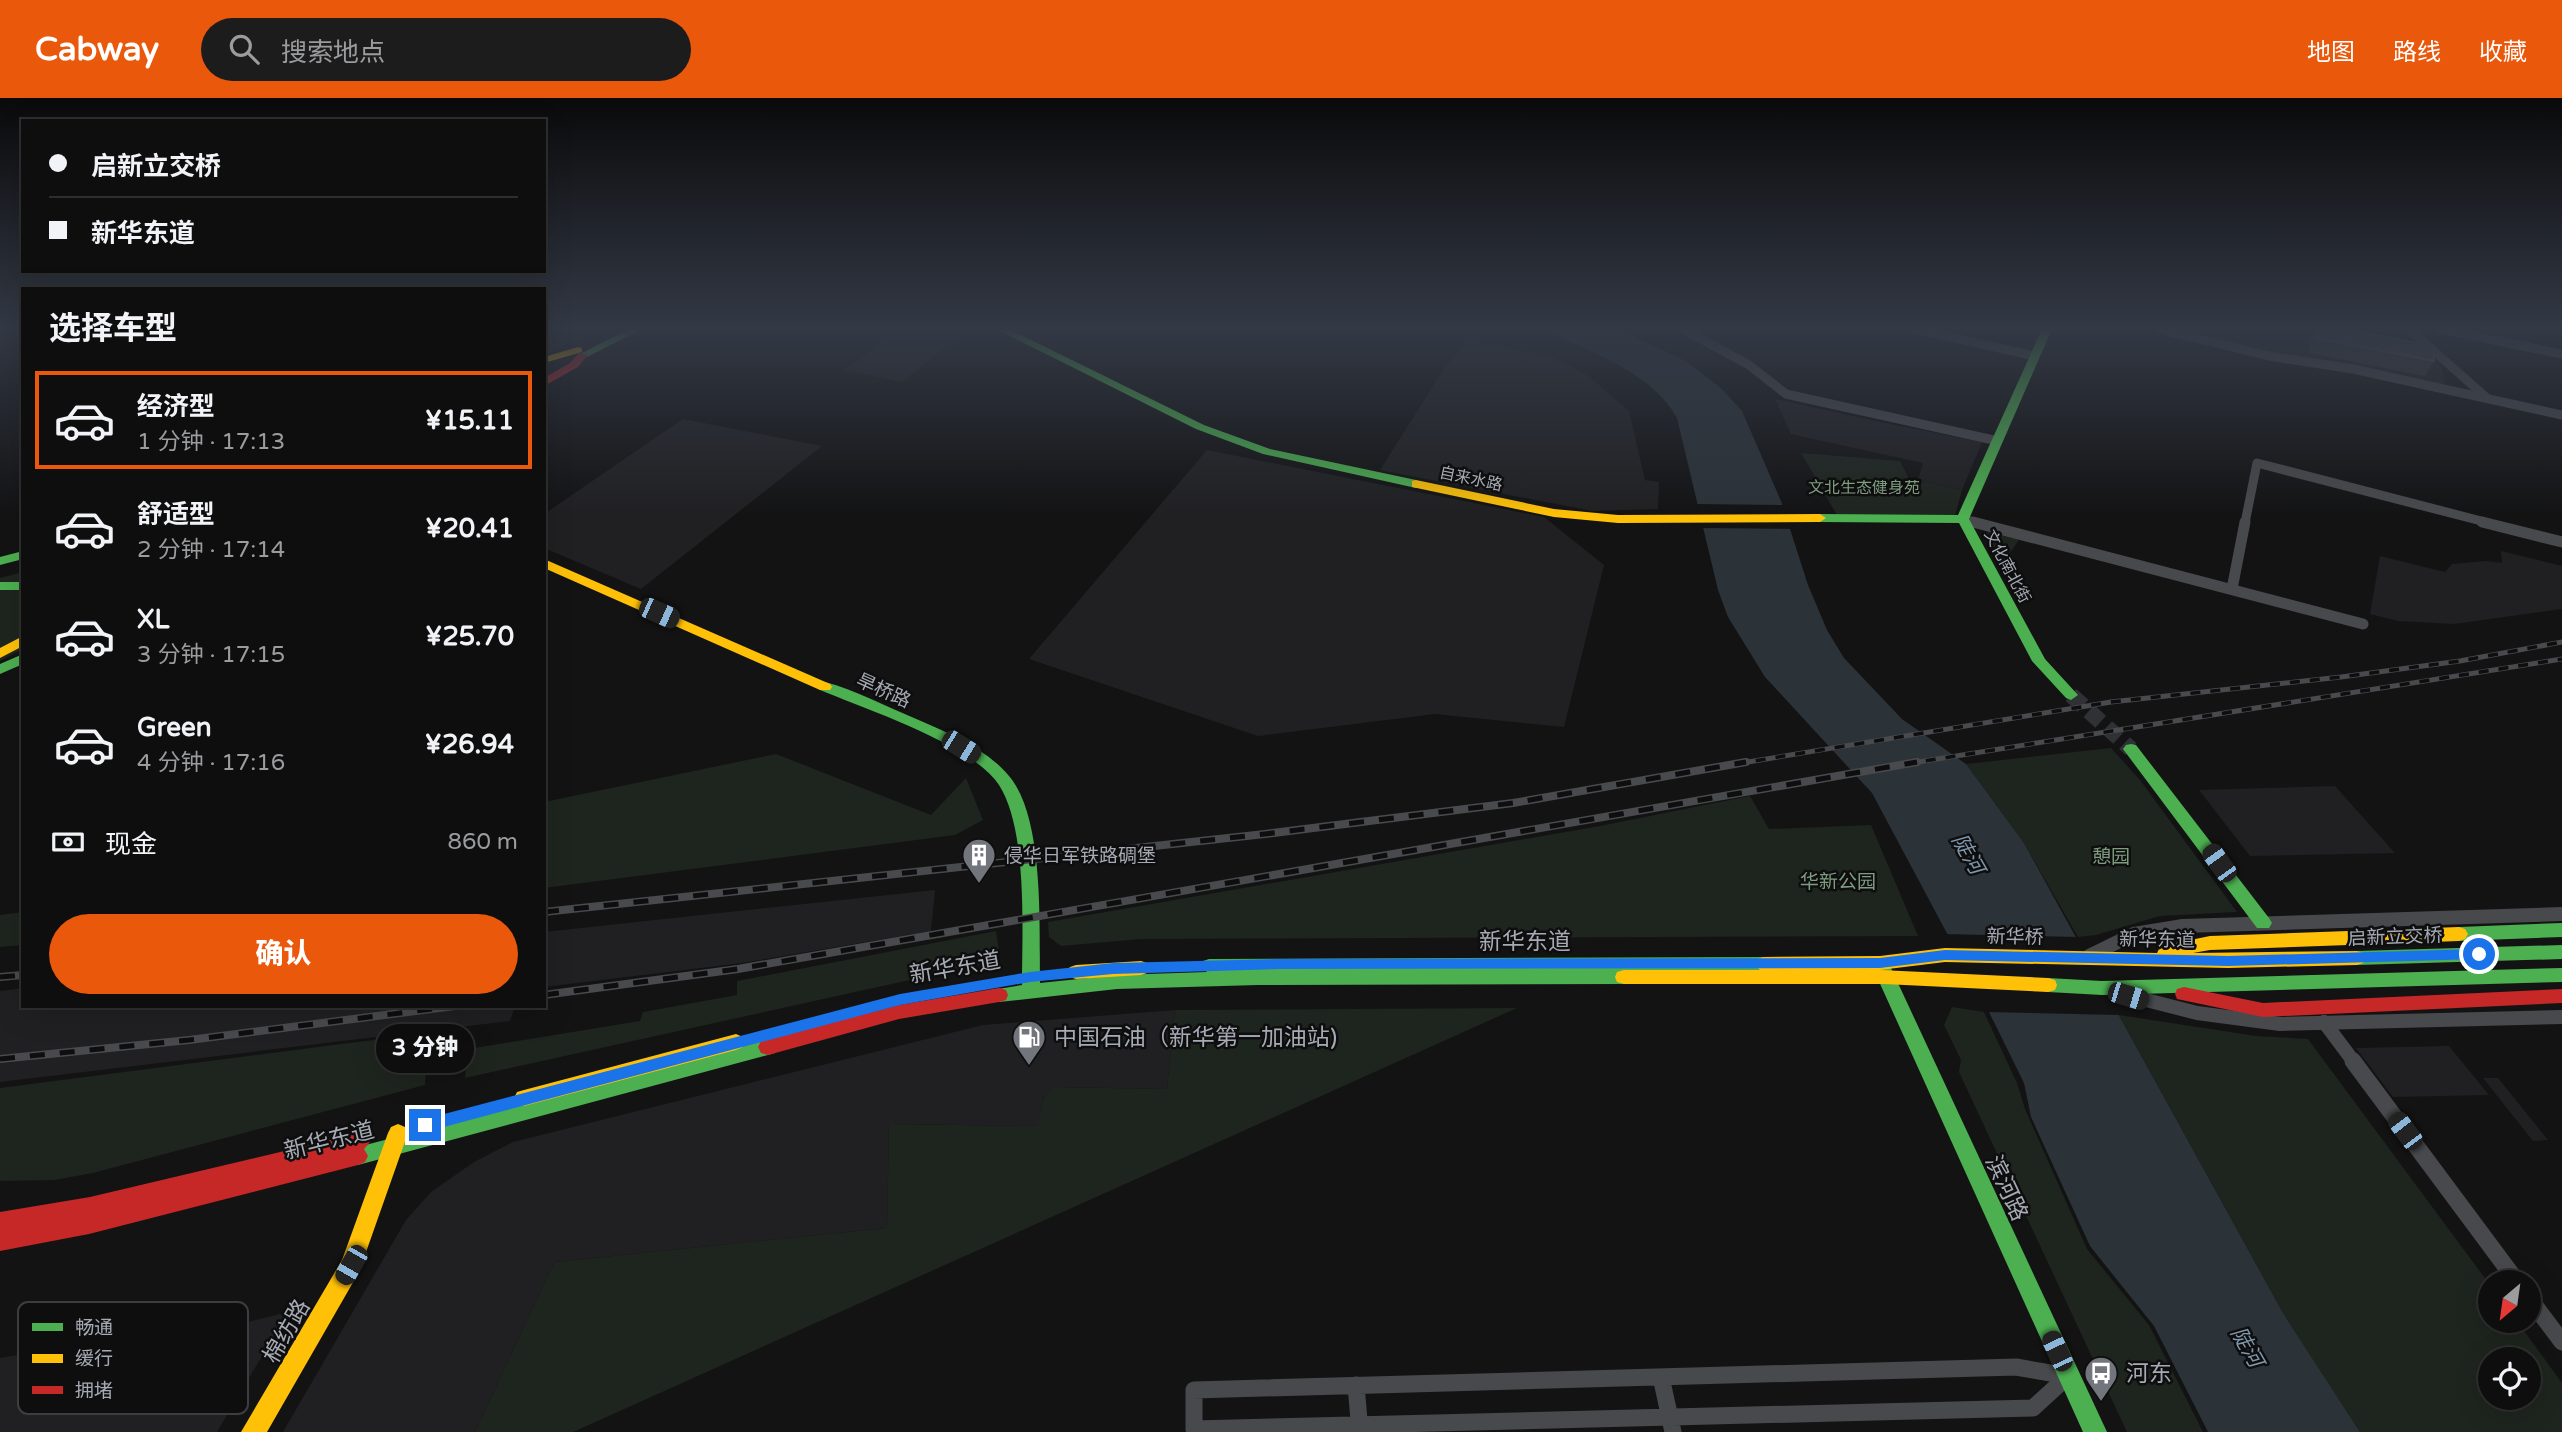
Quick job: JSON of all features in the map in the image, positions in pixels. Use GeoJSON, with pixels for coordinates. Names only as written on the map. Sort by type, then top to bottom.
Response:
{"type":"FeatureCollection","features":[{"type":"Feature","properties":{"kind":"main road","name":"自来水路"},"geometry":{"type":"LineString","coordinates":[[1127,391],[1200,427],[1267,452],[1555,513],[1618,519],[1963,519]]}},
{"type":"Feature","properties":{"kind":"main road","name":"文化南北街"},"geometry":{"type":"LineString","coordinates":[[2020,391],[1963,519],[2039,661],[2071,695]]}},
{"type":"Feature","properties":{"kind":"main road"},"geometry":{"type":"LineString","coordinates":[[0,561],[21,556]]}},
{"type":"Feature","properties":{"kind":"main road"},"geometry":{"type":"LineString","coordinates":[[0,567],[21,562]]}},
{"type":"Feature","properties":{"kind":"main road","name":"旱桥路"},"geometry":{"type":"LineString","coordinates":[[546,564],[961,747],[990,765],[1008,785],[1023,827],[1030,983]]}},
{"type":"Feature","properties":{"kind":"main road"},"geometry":{"type":"LineString","coordinates":[[0,574],[21,569]]}},
{"type":"Feature","properties":{"kind":"main road"},"geometry":{"type":"LineString","coordinates":[[0,586],[21,586]]}},
{"type":"Feature","properties":{"kind":"main road"},"geometry":{"type":"LineString","coordinates":[[0,654],[21,641]]}},
{"type":"Feature","properties":{"kind":"main road"},"geometry":{"type":"LineString","coordinates":[[0,670],[21,659]]}},
{"type":"Feature","properties":{"kind":"main road"},"geometry":{"type":"LineString","coordinates":[[0,681],[21,672]]}},
{"type":"Feature","properties":{"kind":"main road"},"geometry":{"type":"LineString","coordinates":[[2131,749],[2263,923]]}},
{"type":"Feature","properties":{"kind":"main road","name":"启新立交桥"},"geometry":{"type":"LineString","coordinates":[[2131,959],[2210,943],[2562,930]]}},
{"type":"Feature","properties":{"kind":"main road","name":"启新立交桥"},"geometry":{"type":"LineString","coordinates":[[2228,961],[2562,952]]}},
{"type":"Feature","properties":{"kind":"main road","name":"新华东道"},"geometry":{"type":"LineString","coordinates":[[1882,970],[1945,955]]}},
{"type":"Feature","properties":{"kind":"main road","name":"新华桥"},"geometry":{"type":"LineString","coordinates":[[1945,955],[2084,958]]}},
{"type":"Feature","properties":{"kind":"main road","name":"新华东道"},"geometry":{"type":"LineString","coordinates":[[2084,958],[2228,961]]}},
{"type":"Feature","properties":{"kind":"main road","name":"新华东道"},"geometry":{"type":"LineString","coordinates":[[0,1241],[89,1224],[396,1140],[899,1012],[1030,983],[1882,970],[1958,982],[2102,988]]}},
{"type":"Feature","properties":{"kind":"main road","name":"滨河路"},"geometry":{"type":"LineString","coordinates":[[1882,970],[2095,1432]]}},
{"type":"Feature","properties":{"kind":"main road"},"geometry":{"type":"LineString","coordinates":[[2102,988],[2562,975]]}},
{"type":"Feature","properties":{"kind":"main road"},"geometry":{"type":"LineString","coordinates":[[2152,987],[2263,1010],[2562,996]]}},
{"type":"Feature","properties":{"kind":"main road","name":"新华东道"},"geometry":{"type":"LineString","coordinates":[[0,1222],[90,1207],[396,1140]]}},
{"type":"Feature","properties":{"kind":"main road","name":"棉纺路"},"geometry":{"type":"LineString","coordinates":[[253,1432],[351,1265],[396,1140]]}},
{"type":"Feature","properties":{"kind":"street"},"geometry":{"type":"LineString","coordinates":[[1782,391],[1998,441]]}},
{"type":"Feature","properties":{"kind":"street"},"geometry":{"type":"LineString","coordinates":[[2452,391],[2562,415]]}},
{"type":"Feature","properties":{"kind":"street"},"geometry":{"type":"LineString","coordinates":[[2478,391],[2487,399]]}},
{"type":"Feature","properties":{"kind":"street"},"geometry":{"type":"LineString","coordinates":[[2232,589],[2257,463],[2370,490],[2378,495],[2562,542]]}},
{"type":"Feature","properties":{"kind":"street"},"geometry":{"type":"LineString","coordinates":[[1963,519],[2362,624]]}},
{"type":"Feature","properties":{"kind":"street"},"geometry":{"type":"LineString","coordinates":[[2084,958],[2134,934],[2183,926],[2562,914]]}},
{"type":"Feature","properties":{"kind":"street"},"geometry":{"type":"LineString","coordinates":[[2102,988],[2182,1013],[2240,1022],[2280,1024],[2562,1017]]}},
{"type":"Feature","properties":{"kind":"street"},"geometry":{"type":"LineString","coordinates":[[2324,1022],[2508,1270]]}},
{"type":"Feature","properties":{"kind":"street"},"geometry":{"type":"LineString","coordinates":[[2541,1314],[2562,1342]]}},
{"type":"Feature","properties":{"kind":"street"},"geometry":{"type":"LineString","coordinates":[[2016,1367],[2068,1376],[2033,1408],[1671,1424],[1194,1429],[1194,1390],[2016,1367]]}},
{"type":"Feature","properties":{"kind":"street"},"geometry":{"type":"LineString","coordinates":[[1661,1377],[1671,1424]]}},
{"type":"Feature","properties":{"kind":"street"},"geometry":{"type":"LineString","coordinates":[[1356,1385],[1360,1428]]}},
{"type":"Feature","properties":{"kind":"shaded area"},"geometry":{"type":"Polygon","coordinates":[[[1430,391],[1606,391],[1629,411],[1645,480],[1659,482],[1658,509],[1592,511],[1380,470],[1430,391]]]}},
{"type":"Feature","properties":{"kind":"shaded area"},"geometry":{"type":"Polygon","coordinates":[[[1775,399],[1982,442],[1962,490],[1918,480],[1923,463],[1791,434],[1775,399]]]}},
{"type":"Feature","properties":{"kind":"shaded area"},"geometry":{"type":"Polygon","coordinates":[[[683,419],[822,446],[641,589],[546,549],[546,513],[683,419]]]}},
{"type":"Feature","properties":{"kind":"shaded area"},"geometry":{"type":"Polygon","coordinates":[[[1207,450],[1544,517],[1604,565],[1564,727],[1435,714],[1258,736],[1029,659],[1207,450]]]}},
{"type":"Feature","properties":{"kind":"shaded area"},"geometry":{"type":"Polygon","coordinates":[[[2501,551],[2562,566],[2562,609],[2454,624],[2398,621],[2370,614],[2380,556],[2445,572],[2452,564],[2486,561],[2502,563],[2501,551]]]}},
{"type":"Feature","properties":{"kind":"shaded area"},"geometry":{"type":"Polygon","coordinates":[[[2335,786],[2395,853],[2250,856],[2199,790],[2335,786]]]}},
{"type":"Feature","properties":{"kind":"shaded area"},"geometry":{"type":"Polygon","coordinates":[[[935,890],[931,931],[742,963],[546,987],[546,932],[935,890]]]}},
{"type":"Feature","properties":{"kind":"shaded area"},"geometry":{"type":"Polygon","coordinates":[[[21,988],[21,1008],[514,1008],[510,1021],[0,1082],[0,991],[21,988]]]}},
{"type":"Feature","properties":{"kind":"shaded area"},"geometry":{"type":"Polygon","coordinates":[[[1175,1010],[1167,1089],[1053,1087],[1044,1097],[1039,1126],[889,1124],[887,1228],[554,1262],[475,1432],[283,1432],[406,1220],[431,1192],[474,1162],[513,1142],[983,1025],[1175,1010]]]}},
{"type":"Feature","properties":{"kind":"shaded area"},"geometry":{"type":"Polygon","coordinates":[[[2449,1046],[2489,1095],[2393,1097],[2356,1048],[2449,1046]]]}},
{"type":"Feature","properties":{"kind":"shaded area"},"geometry":{"type":"Polygon","coordinates":[[[2483,1078],[2498,1078],[2548,1140],[2533,1141],[2483,1078]]]}},
{"type":"Feature","properties":{"kind":"shaded area"},"geometry":{"type":"Polygon","coordinates":[[[288,1312],[248,1380],[248,1322],[288,1312]]]}},
{"type":"Feature","properties":{"kind":"shaded area"},"geometry":{"type":"Polygon","coordinates":[[[18,1355],[18,1414],[228,1414],[217,1432],[0,1432],[0,1358],[18,1355]]]}},
{"type":"Feature","properties":{"kind":"green space","name":"文北生态健身苑"},"geometry":{"type":"Polygon","coordinates":[[[1801,453],[1900,461],[1911,483],[1918,480],[1962,490],[1955,516],[1837,515],[1801,453]]]}},
{"type":"Feature","properties":{"kind":"green space"},"geometry":{"type":"Polygon","coordinates":[[[1996,532],[2020,538],[2010,553],[2017,562],[2015,566],[2002,567],[1984,533],[1996,532]]]}},
{"type":"Feature","properties":{"kind":"green space"},"geometry":{"type":"Polygon","coordinates":[[[21,573],[21,650],[0,661],[0,578],[21,573]]]}},
{"type":"Feature","properties":{"kind":"green space","name":"憩园"},"geometry":{"type":"Polygon","coordinates":[[[2111,748],[2140,780],[2237,912],[2160,916],[2096,935],[2078,937],[2024,843],[1966,764],[2111,748]]]}},
{"type":"Feature","properties":{"kind":"green space"},"geometry":{"type":"Polygon","coordinates":[[[776,754],[931,815],[966,778],[983,820],[955,835],[546,888],[546,802],[776,754]]]}},
{"type":"Feature","properties":{"kind":"green space","name":"华新公园"},"geometry":{"type":"Polygon","coordinates":[[[1750,796],[1769,829],[1871,825],[1918,936],[1141,939],[1061,946],[1049,937],[1048,922],[1600,826],[1750,796]]]}},
{"type":"Feature","properties":{"kind":"green space"},"geometry":{"type":"Polygon","coordinates":[[[21,912],[21,945],[0,947],[0,915],[21,912]]]}},
{"type":"Feature","properties":{"kind":"green space"},"geometry":{"type":"Polygon","coordinates":[[[996,931],[999,951],[987,963],[465,1078],[468,1049],[640,1021],[643,1012],[737,995],[737,981],[996,931]]]}},
{"type":"Feature","properties":{"kind":"green space"},"geometry":{"type":"Polygon","coordinates":[[[1952,1007],[1984,1012],[2087,1249],[2149,1325],[2203,1432],[2127,1432],[1959,1072],[1961,1060],[1944,1025],[1952,1007]]]}},
{"type":"Feature","properties":{"kind":"green space"},"geometry":{"type":"Polygon","coordinates":[[[1517,1008],[573,1432],[475,1432],[554,1262],[887,1228],[889,1124],[1038,1126],[1044,1097],[1053,1087],[1167,1089],[1175,1010],[1517,1008]]]}},
{"type":"Feature","properties":{"kind":"green space"},"geometry":{"type":"Polygon","coordinates":[[[2119,1015],[2256,1036],[2308,1039],[2479,1270],[2478,1334],[2526,1334],[2536,1347],[2478,1347],[2478,1410],[2541,1410],[2541,1354],[2562,1383],[2562,1432],[2360,1432],[2283,1313],[2119,1015]]]}},
{"type":"Feature","properties":{"kind":"green space"},"geometry":{"type":"Polygon","coordinates":[[[428,1033],[425,1085],[93,1173],[54,1180],[0,1181],[0,1088],[428,1033]]]}},
{"type":"Feature","properties":{"kind":"water","name":"陡河"},"geometry":{"type":"Polygon","coordinates":[[[1655,391],[1724,391],[1742,411],[1781,501],[1808,585],[1827,630],[1844,658],[1902,719],[1966,764],[2024,843],[2283,1313],[2360,1432],[2208,1432],[2154,1326],[2090,1246],[2031,1117],[2024,1083],[1872,793],[1765,677],[1728,617],[1718,590],[1677,418],[1655,391]]]}},
{"type":"Feature","properties":{"kind":"pier"},"geometry":{"type":"Polygon","coordinates":[[[1695,504],[1786,505],[1794,529],[1701,528],[1695,504]]]}},
{"type":"Feature","properties":{"kind":"pier"},"geometry":{"type":"Polygon","coordinates":[[[1943,934],[2078,937],[2119,1015],[1985,1012],[1943,934]]]}},
{"type":"Feature","properties":{"kind":"tunnel"},"geometry":{"type":"LineString","coordinates":[[2071,695],[2131,749]]}},
{"type":"Feature","properties":{"kind":"railway"},"geometry":{"type":"LineString","coordinates":[[1736,764],[2111,702],[2341,677],[2460,661],[2562,642]]}},
{"type":"Feature","properties":{"kind":"railway"},"geometry":{"type":"LineString","coordinates":[[1906,764],[2562,659]]}},
{"type":"Feature","properties":{"kind":"railway"},"geometry":{"type":"LineString","coordinates":[[546,912],[1265,834],[1513,803],[1746,762]]}},
{"type":"Feature","properties":{"kind":"railway"},"geometry":{"type":"LineString","coordinates":[[546,995],[738,969],[1917,762]]}},
{"type":"Feature","properties":{"kind":"railway"},"geometry":{"type":"LineString","coordinates":[[0,977],[21,975]]}},
{"type":"Feature","properties":{"kind":"railway"},"geometry":{"type":"LineString","coordinates":[[0,1059],[189,1040],[439,1008]]}},
{"type":"Feature","properties":{"kind":"traffic: fast"},"geometry":{"type":"LineString","coordinates":[[1127,391],[1200,427],[1267,452],[1416,484]]}},
{"type":"Feature","properties":{"kind":"traffic: fast"},"geometry":{"type":"LineString","coordinates":[[2019,391],[1963,519],[2039,661],[2071,695]]}},
{"type":"Feature","properties":{"kind":"traffic: fast"},"geometry":{"type":"LineString","coordinates":[[1820,518],[1963,519]]}},
{"type":"Feature","properties":{"kind":"traffic: fast"},"geometry":{"type":"LineString","coordinates":[[0,561],[21,556]]}},
{"type":"Feature","properties":{"kind":"traffic: fast"},"geometry":{"type":"LineString","coordinates":[[0,586],[21,586]]}},
{"type":"Feature","properties":{"kind":"traffic: fast"},"geometry":{"type":"LineString","coordinates":[[0,670],[21,659]]}},
{"type":"Feature","properties":{"kind":"traffic: fast"},"geometry":{"type":"LineString","coordinates":[[825,687],[947,740],[990,766],[1004,780],[1014,799],[1026,851],[1031,990]]}},
{"type":"Feature","properties":{"kind":"traffic: fast"},"geometry":{"type":"LineString","coordinates":[[2131,749],[2263,923]]}},
{"type":"Feature","properties":{"kind":"traffic: fast"},"geometry":{"type":"LineString","coordinates":[[2459,934],[2562,930]]}},
{"type":"Feature","properties":{"kind":"traffic: fast"},"geometry":{"type":"LineString","coordinates":[[2357,958],[2562,952]]}},
{"type":"Feature","properties":{"kind":"traffic: fast"},"geometry":{"type":"LineString","coordinates":[[1209,966],[1763,964]]}},
{"type":"Feature","properties":{"kind":"traffic: fast"},"geometry":{"type":"LineString","coordinates":[[1881,966],[2095,1432]]}},
{"type":"Feature","properties":{"kind":"traffic: fast"},"geometry":{"type":"LineString","coordinates":[[2048,985],[2102,988],[2562,975]]}},
{"type":"Feature","properties":{"kind":"traffic: fast"},"geometry":{"type":"LineString","coordinates":[[999,995],[1117,982],[1258,978],[1624,977]]}},
{"type":"Feature","properties":{"kind":"traffic: fast"},"geometry":{"type":"LineString","coordinates":[[358,1156],[768,1047]]}},
{"type":"Feature","properties":{"kind":"traffic: slow"},"geometry":{"type":"LineString","coordinates":[[1416,484],[1554,513],[1618,519],[1820,518]]}},
{"type":"Feature","properties":{"kind":"traffic: slow"},"geometry":{"type":"LineString","coordinates":[[546,564],[825,687]]}},
{"type":"Feature","properties":{"kind":"traffic: slow"},"geometry":{"type":"LineString","coordinates":[[0,654],[21,641]]}},
{"type":"Feature","properties":{"kind":"traffic: slow"},"geometry":{"type":"LineString","coordinates":[[2166,952],[2210,943],[2459,934]]}},
{"type":"Feature","properties":{"kind":"traffic: slow"},"geometry":{"type":"LineString","coordinates":[[1763,964],[1880,963],[1945,955],[2228,961],[2357,958]]}},
{"type":"Feature","properties":{"kind":"traffic: slow"},"geometry":{"type":"LineString","coordinates":[[1076,972],[1141,968]]}},
{"type":"Feature","properties":{"kind":"traffic: slow"},"geometry":{"type":"LineString","coordinates":[[1624,977],[1884,977],[2048,985]]}},
{"type":"Feature","properties":{"kind":"traffic: slow"},"geometry":{"type":"LineString","coordinates":[[524,1098],[736,1042]]}},
{"type":"Feature","properties":{"kind":"traffic: slow"},"geometry":{"type":"LineString","coordinates":[[253,1432],[351,1265],[398,1133]]}},
{"type":"Feature","properties":{"kind":"traffic: jam"},"geometry":{"type":"LineString","coordinates":[[2184,994],[2263,1010],[2562,996]]}},
{"type":"Feature","properties":{"kind":"traffic: jam"},"geometry":{"type":"LineString","coordinates":[[768,1047],[899,1012],[999,995]]}},
{"type":"Feature","properties":{"kind":"traffic: jam"},"geometry":{"type":"LineString","coordinates":[[0,1222],[90,1207],[360,1142]]}},
{"type":"Feature","properties":{"kind":"traffic: jam"},"geometry":{"type":"LineString","coordinates":[[0,1241],[89,1224],[358,1156]]}},
{"type":"Feature","properties":{"kind":"place","name":"侵华日军铁路碉堡"},"geometry":{"type":"Point","coordinates":[979,885]}},
{"type":"Feature","properties":{"kind":"place","name":"中国石油（新华第一加油站)"},"geometry":{"type":"Point","coordinates":[1029,1067]}},
{"type":"Feature","properties":{"kind":"place","name":"河东"},"geometry":{"type":"Point","coordinates":[2101,1403]}},
{"type":"Feature","properties":{"kind":"route"},"geometry":{"type":"LineString","coordinates":[[425,1125],[900,999],[1030,977],[1113,968],[1280,964],[1880,963],[1945,955],[2228,961],[2479,954]]}}]}
